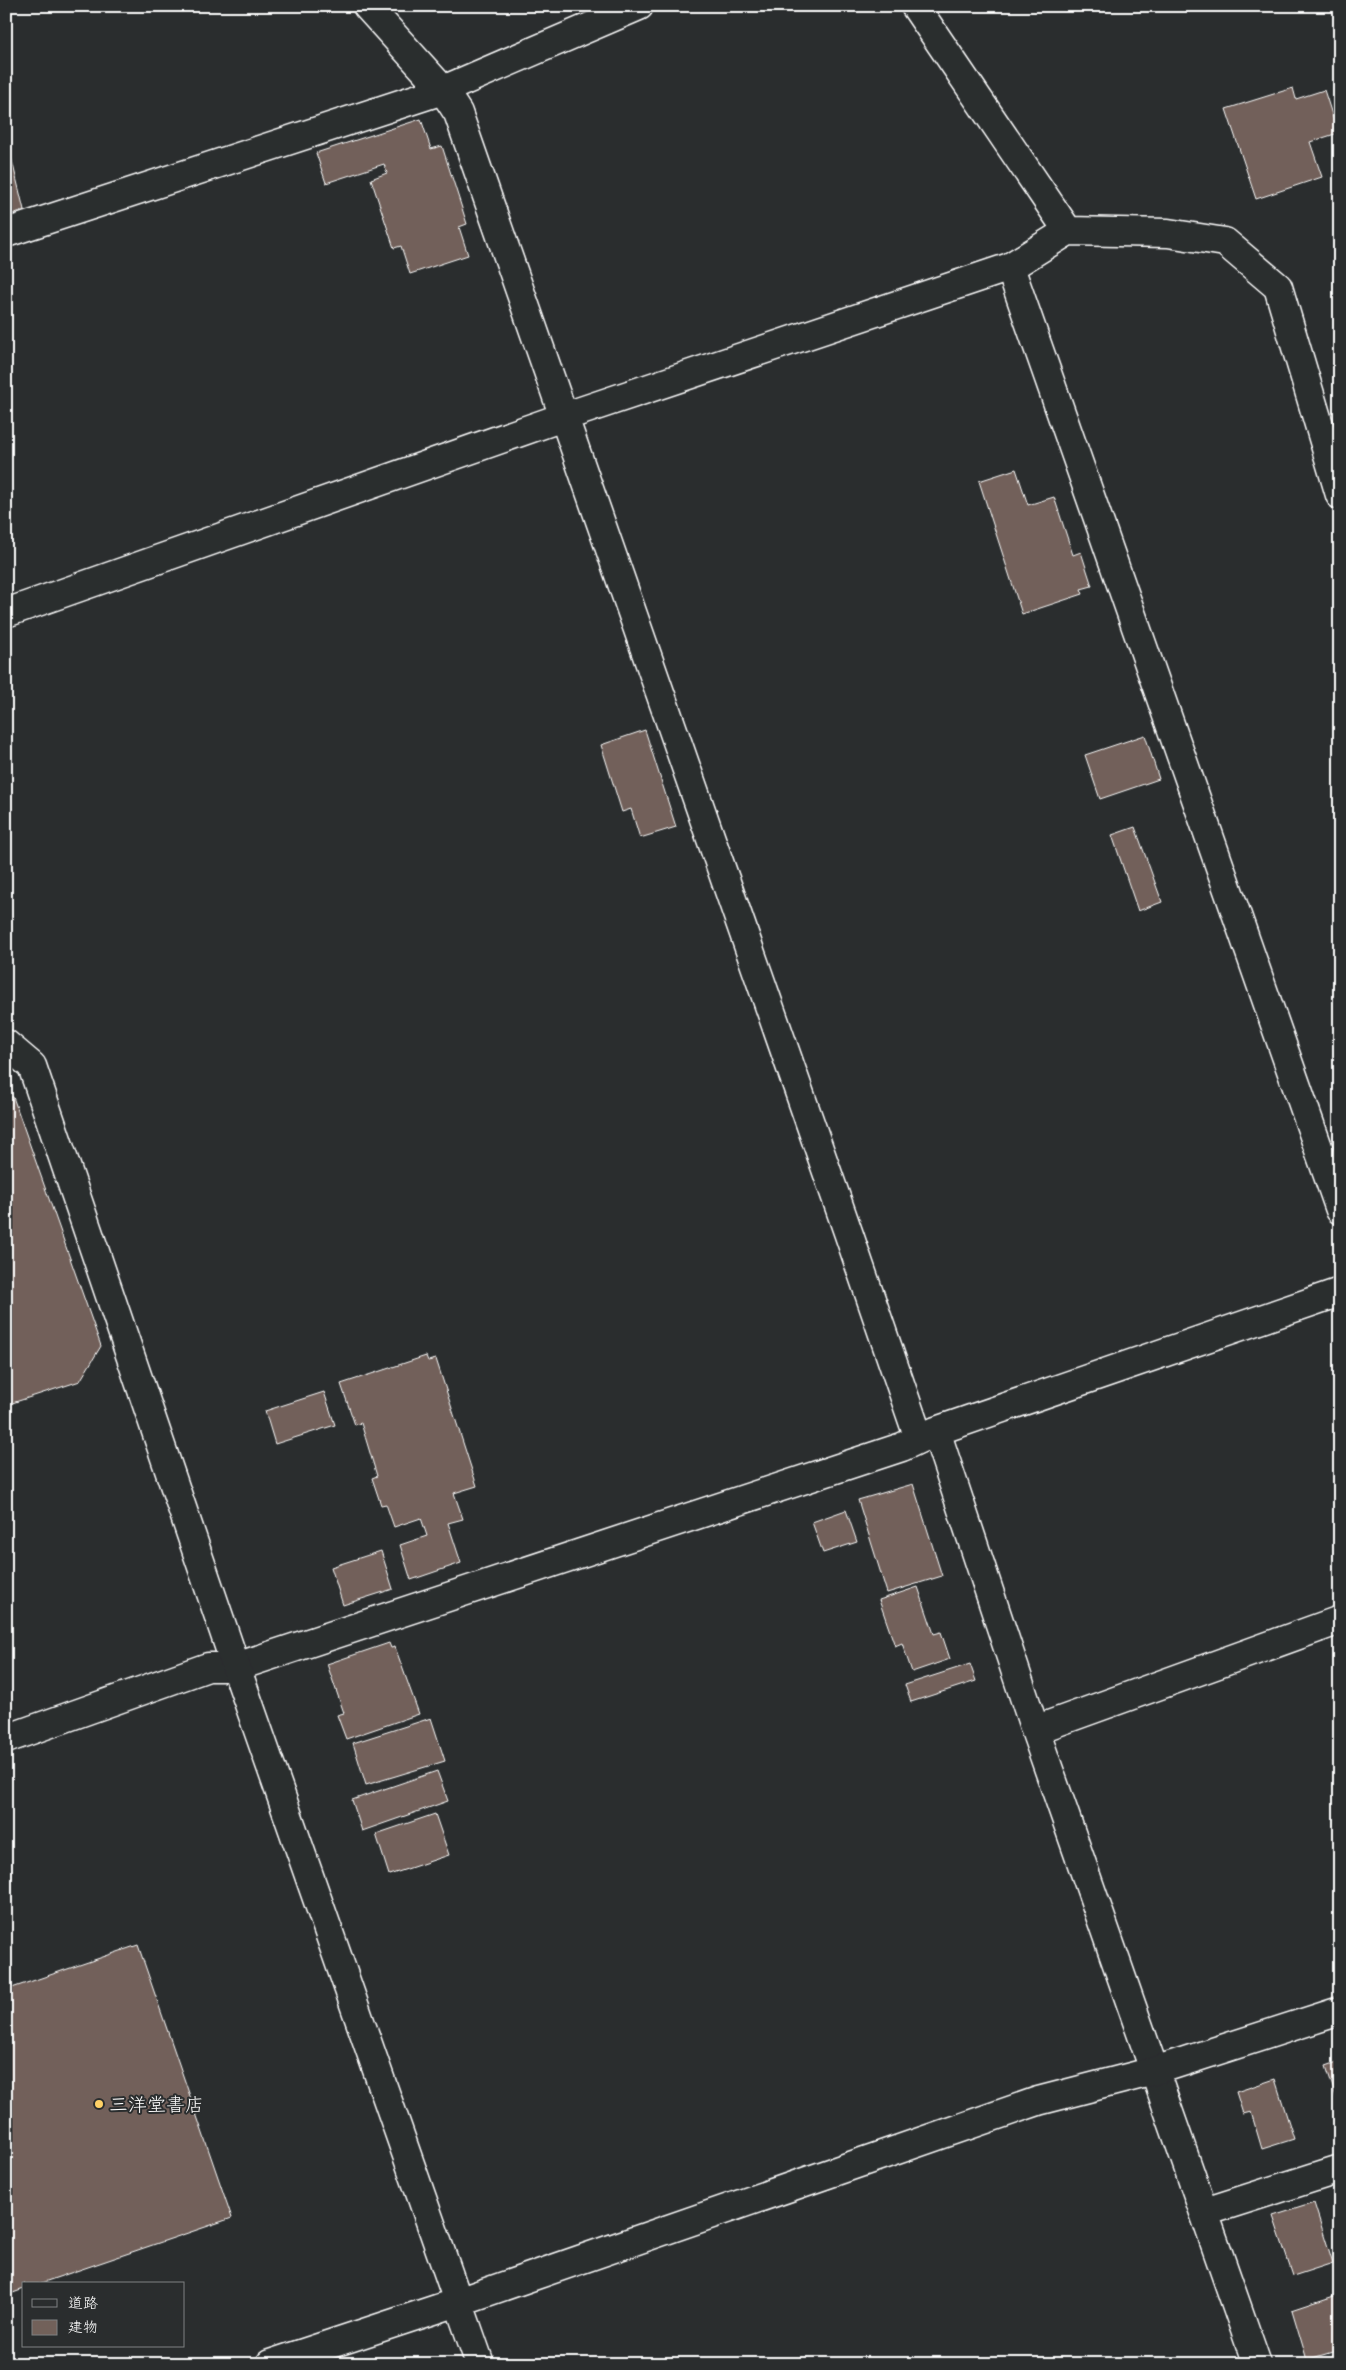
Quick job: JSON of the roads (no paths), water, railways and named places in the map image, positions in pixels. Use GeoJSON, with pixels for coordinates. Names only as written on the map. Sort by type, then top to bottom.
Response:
{"type":"FeatureCollection","features":[{"type":"Feature","properties":{"kind":"street"},"geometry":{"type":"LineString","coordinates":[[367,6],[443,90],[458,113],[803,1099],[1035,1730],[1257,2364]]}},
{"type":"Feature","properties":{"kind":"street"},"geometry":{"type":"LineString","coordinates":[[6,233],[443,90],[639,6]]}},
{"type":"Feature","properties":{"kind":"street"},"geometry":{"type":"LineString","coordinates":[[915,6],[1068,231]]}},
{"type":"Feature","properties":{"kind":"street"},"geometry":{"type":"LineString","coordinates":[[6,613],[564,417],[1010,267],[1068,231],[1168,233],[1225,242],[1278,286],[1340,495]]}},
{"type":"Feature","properties":{"kind":"street"},"geometry":{"type":"LineString","coordinates":[[1010,267],[1340,1210]]}},
{"type":"Feature","properties":{"kind":"street"},"geometry":{"type":"LineString","coordinates":[[6,1044],[32,1066],[236,1667],[480,2364]]}},
{"type":"Feature","properties":{"kind":"street"},"geometry":{"type":"LineString","coordinates":[[6,1739],[208,1667],[236,1667],[928,1435],[1340,1292]]}},
{"type":"Feature","properties":{"kind":"street"},"geometry":{"type":"LineString","coordinates":[[1035,1730],[1340,1620]]}},
{"type":"Feature","properties":{"kind":"street"},"geometry":{"type":"LineString","coordinates":[[270,2364],[458,2302],[1038,2101],[1154,2070],[1340,2012]]}},
{"type":"Feature","properties":{"kind":"street"},"geometry":{"type":"LineString","coordinates":[[1205,2212],[1340,2169]]}},
{"type":"Feature","properties":{"kind":"place","name":"三洋堂書店"},"geometry":{"type":"Point","coordinates":[99,2104]}}]}
